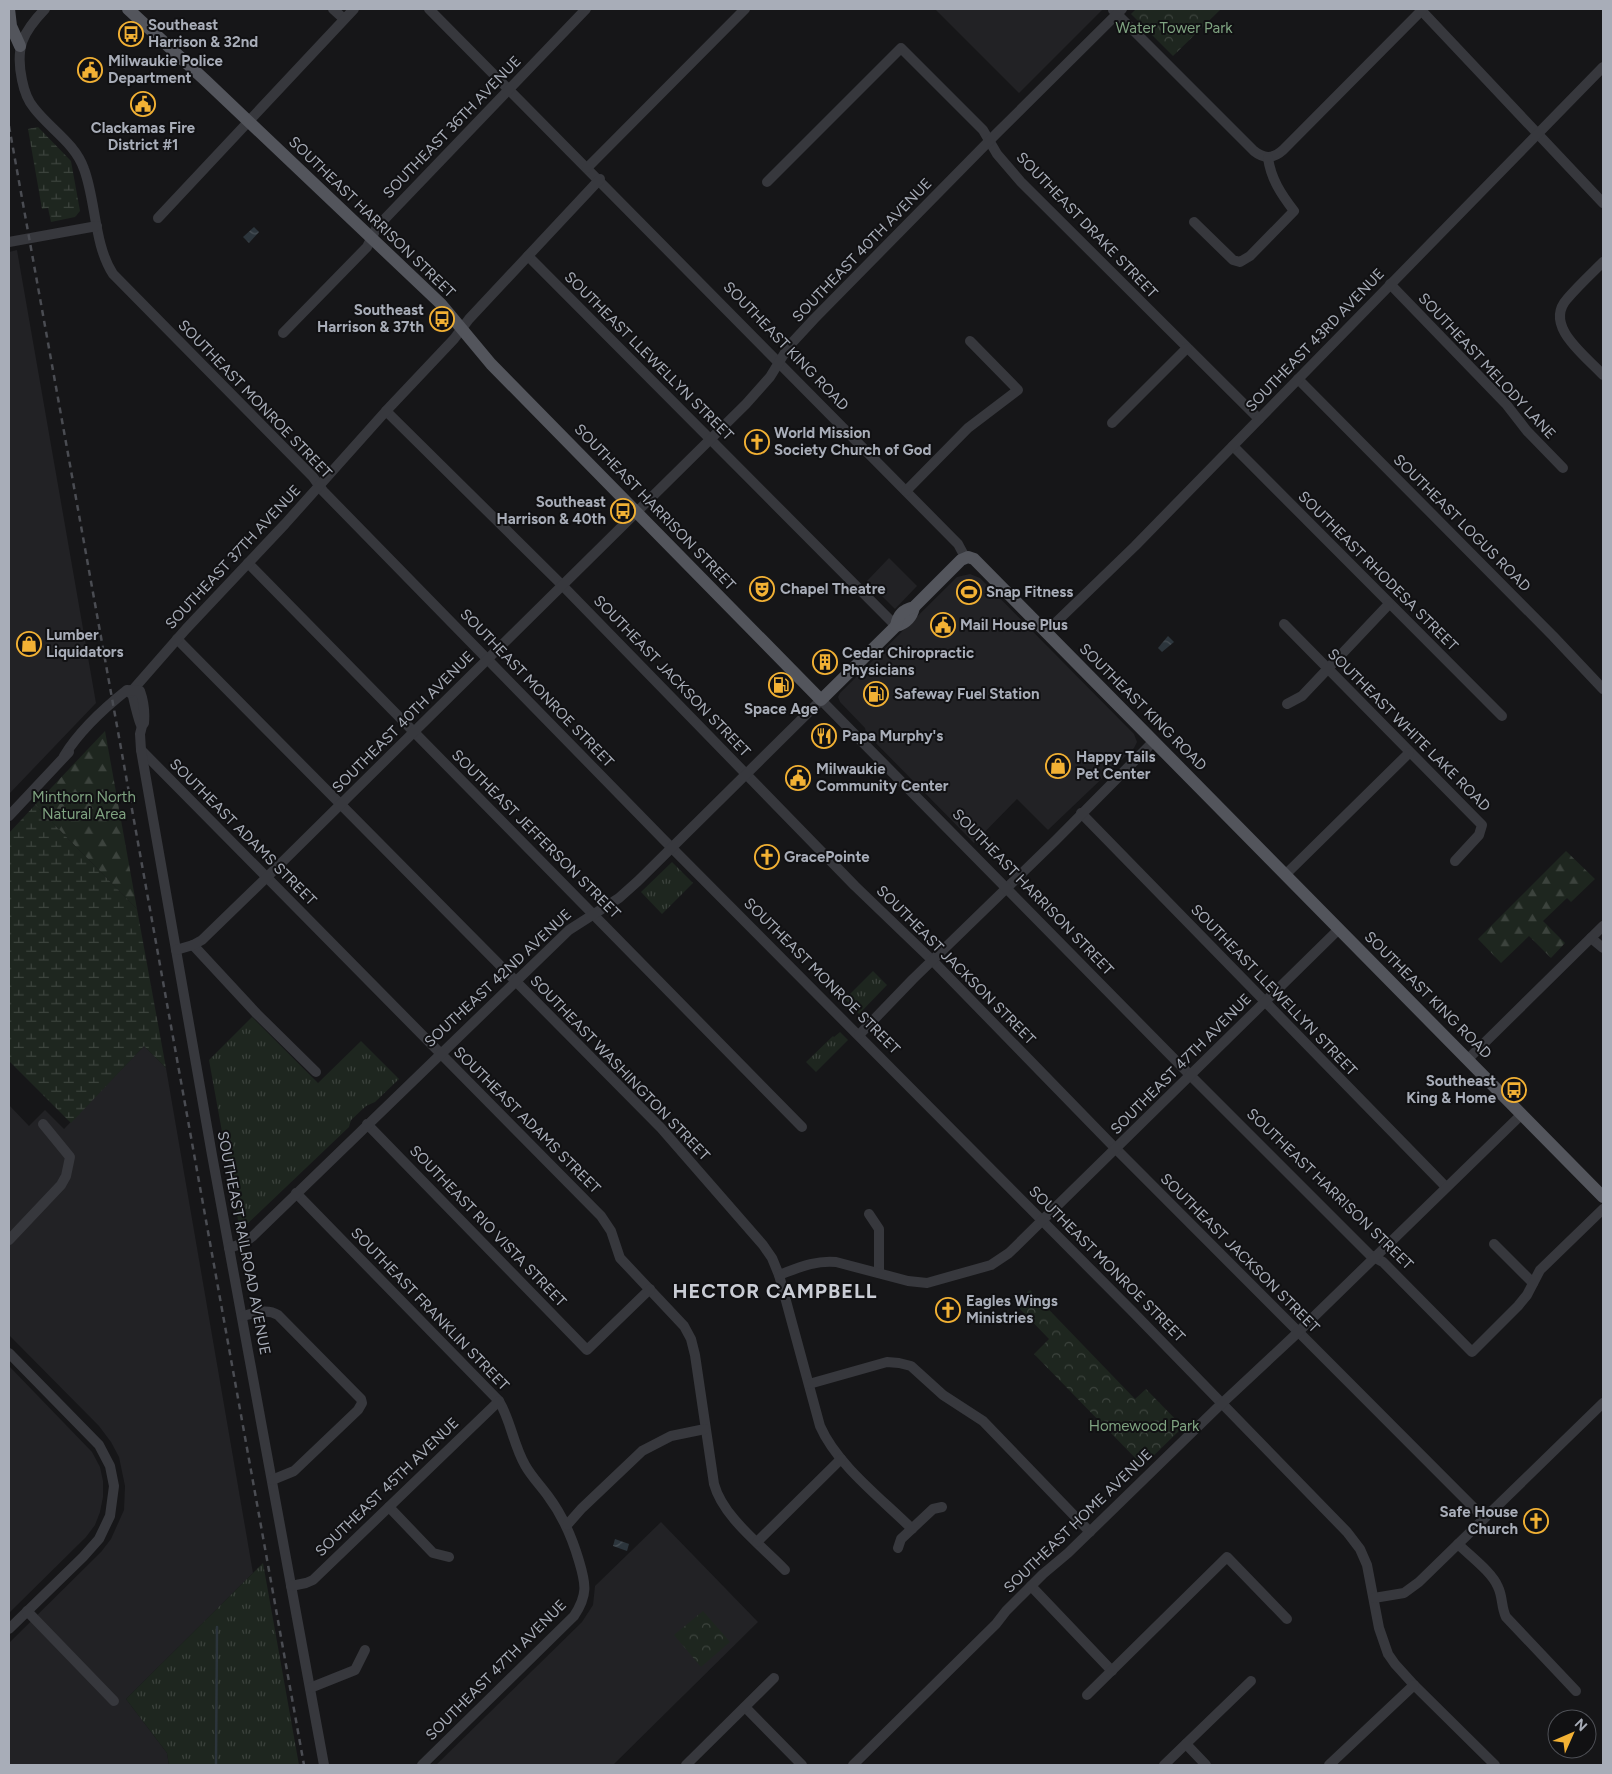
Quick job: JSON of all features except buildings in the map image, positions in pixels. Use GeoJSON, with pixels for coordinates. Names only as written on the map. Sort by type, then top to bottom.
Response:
{"type":"FeatureCollection","features":[{"type":"Feature","properties":{"kind":"main road"},"geometry":{"type":"LineString","coordinates":[[9,9],[11,26],[20,46]]}},
{"type":"Feature","properties":{"kind":"main road","name":"SOUTHEAST HARRISON STREET"},"geometry":{"type":"LineString","coordinates":[[128,9],[441,304],[491,364],[821,700]]}},
{"type":"Feature","properties":{"kind":"main road","name":"SOUTHEAST 42ND AVENUE"},"geometry":{"type":"LineString","coordinates":[[821,700],[896,626],[897,617],[906,609],[914,607],[965,557]]}},
{"type":"Feature","properties":{"kind":"main road","name":"SOUTHEAST KING ROAD"},"geometry":{"type":"LineString","coordinates":[[965,557],[975,560],[1603,1197]]}},
{"type":"Feature","properties":{"kind":"street"},"geometry":{"type":"LineString","coordinates":[[9,242],[97,226],[87,179],[80,158],[35,109],[27,96],[19,62],[20,46],[28,27],[45,9]]}},
{"type":"Feature","properties":{"kind":"street"},"geometry":{"type":"LineString","coordinates":[[333,9],[344,19]]}},
{"type":"Feature","properties":{"kind":"street"},"geometry":{"type":"LineString","coordinates":[[158,218],[354,9]]}},
{"type":"Feature","properties":{"kind":"street","name":"SOUTHEAST KING ROAD"},"geometry":{"type":"LineString","coordinates":[[429,9],[600,179],[778,363],[906,490],[958,544],[965,557]]}},
{"type":"Feature","properties":{"kind":"street","name":"SOUTHEAST 36TH AVENUE"},"geometry":{"type":"LineString","coordinates":[[282,333],[367,247],[376,228],[586,9]]}},
{"type":"Feature","properties":{"kind":"street"},"geometry":{"type":"LineString","coordinates":[[587,168],[744,9]]}},
{"type":"Feature","properties":{"kind":"street"},"geometry":{"type":"LineString","coordinates":[[1117,10],[1254,151],[1268,158],[1275,156],[1283,150],[1422,9],[1603,203]]}},
{"type":"Feature","properties":{"kind":"street","name":"SOUTHEAST 40TH AVENUE"},"geometry":{"type":"LineString","coordinates":[[176,950],[202,940],[711,439],[756,394],[770,377],[789,346],[814,319],[1117,10]]}},
{"type":"Feature","properties":{"kind":"street","name":"SOUTHEAST DRAKE STREET"},"geometry":{"type":"LineString","coordinates":[[767,182],[901,48],[983,130],[997,154],[1021,182],[1259,419]]}},
{"type":"Feature","properties":{"kind":"street","name":"SOUTHEAST 43RD AVENUE"},"geometry":{"type":"LineString","coordinates":[[1046,632],[1135,546],[1603,67]]}},
{"type":"Feature","properties":{"kind":"street"},"geometry":{"type":"LineString","coordinates":[[1194,222],[1233,260],[1240,262],[1250,256],[1294,210],[1277,189],[1268,158]]}},
{"type":"Feature","properties":{"kind":"street","name":"SOUTHEAST 37TH AVENUE"},"geometry":{"type":"LineString","coordinates":[[9,816],[64,756],[73,742],[106,708],[126,690],[132,690],[600,179]]}},
{"type":"Feature","properties":{"kind":"street","name":"SOUTHEAST MONROE STREET"},"geometry":{"type":"LineString","coordinates":[[97,226],[104,256],[113,274],[672,847],[1339,1523],[1356,1544],[1367,1565],[1377,1620],[1384,1644],[1395,1664],[1495,1765]]}},
{"type":"Feature","properties":{"kind":"street","name":"SOUTHEAST LLEWELLYN STREET"},"geometry":{"type":"LineString","coordinates":[[528,256],[896,626]]}},
{"type":"Feature","properties":{"kind":"street"},"geometry":{"type":"LineString","coordinates":[[1603,262],[1566,300],[1561,308],[1559,319],[1567,337],[1603,375]]}},
{"type":"Feature","properties":{"kind":"street","name":"SOUTHEAST MELODY LANE"},"geometry":{"type":"LineString","coordinates":[[1390,284],[1506,404],[1527,431],[1563,468]]}},
{"type":"Feature","properties":{"kind":"street"},"geometry":{"type":"LineString","coordinates":[[906,490],[968,428],[1018,390],[970,341]]}},
{"type":"Feature","properties":{"kind":"street"},"geometry":{"type":"LineString","coordinates":[[1112,423],[1187,348]]}},
{"type":"Feature","properties":{"kind":"street","name":"SOUTHEAST LOGUS ROAD"},"geometry":{"type":"LineString","coordinates":[[1298,380],[1553,636],[1603,689]]}},
{"type":"Feature","properties":{"kind":"street","name":"SOUTHEAST JACKSON STREET"},"geometry":{"type":"LineString","coordinates":[[386,411],[562,585],[862,892],[932,960],[1116,1149],[1484,1518]]}},
{"type":"Feature","properties":{"kind":"street","name":"SOUTHEAST RHODESA STREET"},"geometry":{"type":"LineString","coordinates":[[1233,446],[1502,716]]}},
{"type":"Feature","properties":{"kind":"street","name":"SOUTHEAST JEFFERSON STREET"},"geometry":{"type":"LineString","coordinates":[[248,564],[802,1127]]}},
{"type":"Feature","properties":{"kind":"street"},"geometry":{"type":"LineString","coordinates":[[1287,704],[1302,696],[1389,604]]}},
{"type":"Feature","properties":{"kind":"street","name":"SOUTHEAST WHITE LAKE ROAD"},"geometry":{"type":"LineString","coordinates":[[1284,624],[1482,825],[1479,835],[1455,861]]}},
{"type":"Feature","properties":{"kind":"street","name":"SOUTHEAST WASHINGTON STREET"},"geometry":{"type":"LineString","coordinates":[[177,639],[661,1128],[763,1245],[772,1258],[779,1275],[820,1426],[831,1448],[912,1529]]}},
{"type":"Feature","properties":{"kind":"street","name":"SOUTHEAST RAILROAD AVENUE"},"geometry":{"type":"LineString","coordinates":[[132,690],[140,691],[144,702],[145,715],[142,726],[141,750],[229,1248],[324,1765]]}},
{"type":"Feature","properties":{"kind":"street","name":"SOUTHEAST 42ND AVENUE"},"geometry":{"type":"LineString","coordinates":[[229,1248],[247,1241],[569,930],[624,895],[821,700]]}},
{"type":"Feature","properties":{"kind":"street","name":"SOUTHEAST HARRISON STREET"},"geometry":{"type":"LineString","coordinates":[[821,700],[1191,1076],[1374,1258],[1383,1262],[1472,1352],[1518,1306],[1527,1295],[1533,1283]]}},
{"type":"Feature","properties":{"kind":"street"},"geometry":{"type":"LineString","coordinates":[[859,1035],[932,960],[1154,741]]}},
{"type":"Feature","properties":{"kind":"street","name":"SOUTHEAST ADAMS STREET"},"geometry":{"type":"LineString","coordinates":[[141,750],[601,1216],[610,1231],[620,1258],[684,1326],[691,1339],[714,1484],[719,1499],[729,1514],[785,1570]]}},
{"type":"Feature","properties":{"kind":"street"},"geometry":{"type":"LineString","coordinates":[[1285,875],[1409,753]]}},
{"type":"Feature","properties":{"kind":"street","name":"SOUTHEAST LLEWELLYN STREET"},"geometry":{"type":"LineString","coordinates":[[1081,813],[1446,1188]]}},
{"type":"Feature","properties":{"kind":"street"},"geometry":{"type":"LineString","coordinates":[[1468,1059],[1603,926]]}},
{"type":"Feature","properties":{"kind":"street","name":"SOUTHEAST 47TH AVENUE"},"geometry":{"type":"LineString","coordinates":[[779,1275],[823,1261],[836,1262],[926,1283],[991,1265],[1009,1253],[1339,929]]}},
{"type":"Feature","properties":{"kind":"street"},"geometry":{"type":"LineString","coordinates":[[1591,938],[1603,948]]}},
{"type":"Feature","properties":{"kind":"street"},"geometry":{"type":"LineString","coordinates":[[193,945],[257,1014],[316,1072]]}},
{"type":"Feature","properties":{"kind":"street","name":"SOUTHEAST HOME AVENUE"},"geometry":{"type":"LineString","coordinates":[[853,1765],[996,1624],[1031,1586],[1090,1532],[1522,1114]]}},
{"type":"Feature","properties":{"kind":"street"},"geometry":{"type":"LineString","coordinates":[[9,1240],[61,1185],[69,1167],[70,1157],[43,1124]]}},
{"type":"Feature","properties":{"kind":"street","name":"SOUTHEAST RIO VISTA STREET"},"geometry":{"type":"LineString","coordinates":[[367,1124],[587,1350],[650,1289]]}},
{"type":"Feature","properties":{"kind":"street","name":"SOUTHEAST FRANKLIN STREET"},"geometry":{"type":"LineString","coordinates":[[296,1193],[499,1401],[524,1463],[567,1525],[584,1578],[585,1592]]}},
{"type":"Feature","properties":{"kind":"street"},"geometry":{"type":"LineString","coordinates":[[1494,1244],[1533,1283],[1540,1270],[1603,1208]]}},
{"type":"Feature","properties":{"kind":"street"},"geometry":{"type":"LineString","coordinates":[[869,1214],[878,1229],[880,1273]]}},
{"type":"Feature","properties":{"kind":"street"},"geometry":{"type":"LineString","coordinates":[[243,1316],[263,1311],[274,1312],[362,1403],[358,1410],[294,1471],[272,1480]]}},
{"type":"Feature","properties":{"kind":"street"},"geometry":{"type":"LineString","coordinates":[[9,1352],[99,1445],[109,1461],[114,1481],[113,1504],[102,1534],[83,1557],[9,1629]]}},
{"type":"Feature","properties":{"kind":"street"},"geometry":{"type":"LineString","coordinates":[[809,1384],[887,1362],[911,1366],[943,1395],[983,1421],[1090,1532]]}},
{"type":"Feature","properties":{"kind":"street","name":"SOUTHEAST 45TH AVENUE"},"geometry":{"type":"LineString","coordinates":[[292,1586],[313,1580],[499,1401]]}},
{"type":"Feature","properties":{"kind":"street"},"geometry":{"type":"LineString","coordinates":[[1374,1598],[1404,1592],[1418,1582],[1603,1403]]}},
{"type":"Feature","properties":{"kind":"street"},"geometry":{"type":"LineString","coordinates":[[567,1525],[582,1508],[642,1452],[671,1436],[705,1429]]}},
{"type":"Feature","properties":{"kind":"street"},"geometry":{"type":"LineString","coordinates":[[757,1542],[841,1460]]}},
{"type":"Feature","properties":{"kind":"street"},"geometry":{"type":"LineString","coordinates":[[389,1507],[434,1553],[449,1557]]}},
{"type":"Feature","properties":{"kind":"street"},"geometry":{"type":"LineString","coordinates":[[898,1548],[902,1539],[933,1509],[942,1507]]}},
{"type":"Feature","properties":{"kind":"street"},"geometry":{"type":"LineString","coordinates":[[1458,1544],[1494,1580],[1501,1594],[1502,1609],[1506,1617],[1576,1691]]}},
{"type":"Feature","properties":{"kind":"street"},"geometry":{"type":"LineString","coordinates":[[1087,1695],[1227,1557],[1287,1619]]}},
{"type":"Feature","properties":{"kind":"street"},"geometry":{"type":"LineString","coordinates":[[1031,1586],[1112,1671]]}},
{"type":"Feature","properties":{"kind":"street","name":"SOUTHEAST 47TH AVENUE"},"geometry":{"type":"LineString","coordinates":[[422,1765],[574,1616],[582,1605],[585,1592]]}},
{"type":"Feature","properties":{"kind":"street"},"geometry":{"type":"LineString","coordinates":[[27,1611],[114,1701]]}},
{"type":"Feature","properties":{"kind":"street"},"geometry":{"type":"LineString","coordinates":[[310,1688],[355,1670],[365,1650]]}},
{"type":"Feature","properties":{"kind":"street"},"geometry":{"type":"LineString","coordinates":[[686,1765],[774,1678]]}},
{"type":"Feature","properties":{"kind":"street"},"geometry":{"type":"LineString","coordinates":[[1164,1765],[1251,1681]]}},
{"type":"Feature","properties":{"kind":"street"},"geometry":{"type":"LineString","coordinates":[[1329,1765],[1414,1685]]}},
{"type":"Feature","properties":{"kind":"street"},"geometry":{"type":"LineString","coordinates":[[745,1707],[802,1765]]}},
{"type":"Feature","properties":{"kind":"street"},"geometry":{"type":"LineString","coordinates":[[1186,1744],[1206,1765]]}},
{"type":"Feature","properties":{"kind":"shaded area"},"geometry":{"type":"Polygon","coordinates":[[[935,9],[1103,9],[1019,93],[935,9]]]}},
{"type":"Feature","properties":{"kind":"shaded area"},"geometry":{"type":"Polygon","coordinates":[[[17,250],[96,703],[9,794],[9,252],[17,250]]]}},
{"type":"Feature","properties":{"kind":"shaded area"},"geometry":{"type":"Polygon","coordinates":[[[889,558],[917,586],[895,609],[867,581],[889,558]]]}},
{"type":"Feature","properties":{"kind":"shaded area"},"geometry":{"type":"Polygon","coordinates":[[[970,574],[980,578],[1134,734],[1137,742],[1134,748],[1048,830],[1017,799],[974,843],[866,733],[865,728],[840,702],[838,697],[957,577],[970,574]]]}},
{"type":"Feature","properties":{"kind":"shaded area"},"geometry":{"type":"Polygon","coordinates":[[[144,1046],[166,1068],[253,1573],[126,1699],[167,1753],[169,1765],[9,1765],[9,1643],[101,1552],[111,1539],[124,1510],[125,1486],[119,1457],[99,1426],[9,1335],[9,1105],[29,1126],[45,1110],[64,1129],[144,1046]]]}},
{"type":"Feature","properties":{"kind":"shaded area"},"geometry":{"type":"Polygon","coordinates":[[[9,1366],[92,1452],[100,1467],[103,1481],[103,1497],[95,1525],[86,1537],[9,1613],[9,1366]]]}},
{"type":"Feature","properties":{"kind":"shaded area"},"geometry":{"type":"Polygon","coordinates":[[[661,1522],[758,1622],[613,1765],[436,1765],[582,1622],[593,1605],[595,1586],[661,1522]]]}},
{"type":"Feature","properties":{"kind":"green space","name":"Water Tower Park"},"geometry":{"type":"Polygon","coordinates":[[[1136,9],[1221,9],[1173,56],[1131,14],[1136,9]]]}},
{"type":"Feature","properties":{"kind":"green space"},"geometry":{"type":"Polygon","coordinates":[[[38,127],[71,161],[80,211],[75,217],[51,222],[48,208],[42,209],[28,129],[38,127]]]}},
{"type":"Feature","properties":{"kind":"green space","name":"Minthorn North Natural Area"},"geometry":{"type":"Polygon","coordinates":[[[105,731],[137,909],[35,805],[105,731]]]}},
{"type":"Feature","properties":{"kind":"green space"},"geometry":{"type":"Polygon","coordinates":[[[35,805],[137,909],[166,1068],[144,1046],[71,1123],[9,1061],[9,833],[35,805]]]}},
{"type":"Feature","properties":{"kind":"green space"},"geometry":{"type":"Polygon","coordinates":[[[1566,851],[1595,879],[1571,902],[1567,898],[1543,921],[1565,943],[1551,958],[1529,936],[1501,963],[1478,939],[1566,851]]]}},
{"type":"Feature","properties":{"kind":"green space"},"geometry":{"type":"Polygon","coordinates":[[[672,862],[693,883],[662,914],[641,892],[672,862]]]}},
{"type":"Feature","properties":{"kind":"green space"},"geometry":{"type":"Polygon","coordinates":[[[873,971],[887,985],[859,1014],[845,999],[873,971]]]}},
{"type":"Feature","properties":{"kind":"green space"},"geometry":{"type":"Polygon","coordinates":[[[252,1017],[318,1083],[361,1041],[399,1079],[375,1102],[366,1106],[351,1120],[349,1127],[243,1228],[239,1226],[209,1060],[252,1017]]]}},
{"type":"Feature","properties":{"kind":"green space"},"geometry":{"type":"Polygon","coordinates":[[[840,1032],[848,1040],[816,1072],[806,1062],[833,1036],[840,1032]]]}},
{"type":"Feature","properties":{"kind":"green space","name":"Homewood Park"},"geometry":{"type":"Polygon","coordinates":[[[1030,1290],[1135,1399],[1146,1389],[1183,1427],[1143,1466],[1034,1354],[1049,1339],[1015,1304],[1030,1290]]]}},
{"type":"Feature","properties":{"kind":"green space"},"geometry":{"type":"Polygon","coordinates":[[[263,1563],[299,1765],[169,1765],[167,1753],[126,1699],[263,1563]]]}},
{"type":"Feature","properties":{"kind":"green space"},"geometry":{"type":"Polygon","coordinates":[[[703,1611],[730,1642],[701,1667],[674,1635],[703,1611]]]}},
{"type":"Feature","properties":{"kind":"water"},"geometry":{"type":"Polygon","coordinates":[[[254,227],[259,232],[249,243],[243,237],[254,227]]]}},
{"type":"Feature","properties":{"kind":"water"},"geometry":{"type":"Polygon","coordinates":[[[1168,636],[1174,642],[1162,652],[1158,648],[1168,636]]]}},
{"type":"Feature","properties":{"kind":"water"},"geometry":{"type":"Polygon","coordinates":[[[615,1539],[629,1544],[627,1551],[613,1546],[615,1539]]]}},
{"type":"Feature","properties":{"kind":"waterway"},"geometry":{"type":"LineString","coordinates":[[216,1765],[217,1627]]}},
{"type":"Feature","properties":{"kind":"railway"},"geometry":{"type":"LineString","coordinates":[[9,126],[304,1765]]}},
{"type":"Feature","properties":{"kind":"place","name":"Southeast Harrison & 32nd"},"geometry":{"type":"Point","coordinates":[131,34]}},
{"type":"Feature","properties":{"kind":"place","name":"Milwaukie Police Department"},"geometry":{"type":"Point","coordinates":[90,70]}},
{"type":"Feature","properties":{"kind":"place","name":"Clackamas Fire District #1"},"geometry":{"type":"Point","coordinates":[143,104]}},
{"type":"Feature","properties":{"kind":"place","name":"Southeast Harrison & 37th"},"geometry":{"type":"Point","coordinates":[442,319]}},
{"type":"Feature","properties":{"kind":"place","name":"World Mission Society Church of God"},"geometry":{"type":"Point","coordinates":[757,442]}},
{"type":"Feature","properties":{"kind":"place","name":"Southeast Harrison & 40th"},"geometry":{"type":"Point","coordinates":[623,511]}},
{"type":"Feature","properties":{"kind":"place","name":"Chapel Theatre"},"geometry":{"type":"Point","coordinates":[762,589]}},
{"type":"Feature","properties":{"kind":"place","name":"Snap Fitness"},"geometry":{"type":"Point","coordinates":[969,592]}},
{"type":"Feature","properties":{"kind":"place","name":"Mail House Plus"},"geometry":{"type":"Point","coordinates":[943,625]}},
{"type":"Feature","properties":{"kind":"place","name":"Lumber Liquidators"},"geometry":{"type":"Point","coordinates":[29,644]}},
{"type":"Feature","properties":{"kind":"place","name":"Cedar Chiropractic Physicians"},"geometry":{"type":"Point","coordinates":[825,662]}},
{"type":"Feature","properties":{"kind":"place","name":"Space Age"},"geometry":{"type":"Point","coordinates":[781,685]}},
{"type":"Feature","properties":{"kind":"place","name":"Safeway Fuel Station"},"geometry":{"type":"Point","coordinates":[876,694]}},
{"type":"Feature","properties":{"kind":"place","name":"Papa Murphy's"},"geometry":{"type":"Point","coordinates":[824,736]}},
{"type":"Feature","properties":{"kind":"place","name":"Happy Tails Pet Center"},"geometry":{"type":"Point","coordinates":[1058,766]}},
{"type":"Feature","properties":{"kind":"place","name":"Milwaukie Community Center"},"geometry":{"type":"Point","coordinates":[798,778]}},
{"type":"Feature","properties":{"kind":"place","name":"GracePointe"},"geometry":{"type":"Point","coordinates":[767,857]}},
{"type":"Feature","properties":{"kind":"place","name":"Southeast King & Home"},"geometry":{"type":"Point","coordinates":[1514,1090]}},
{"type":"Feature","properties":{"kind":"place","name":"Eagles Wings Ministries"},"geometry":{"type":"Point","coordinates":[948,1310]}},
{"type":"Feature","properties":{"kind":"place","name":"Safe House Church"},"geometry":{"type":"Point","coordinates":[1536,1521]}},
{"type":"Feature","properties":{"kind":"district","name":"HECTOR CAMPBELL"},"geometry":{"type":"Point","coordinates":[775,1291]}}]}
